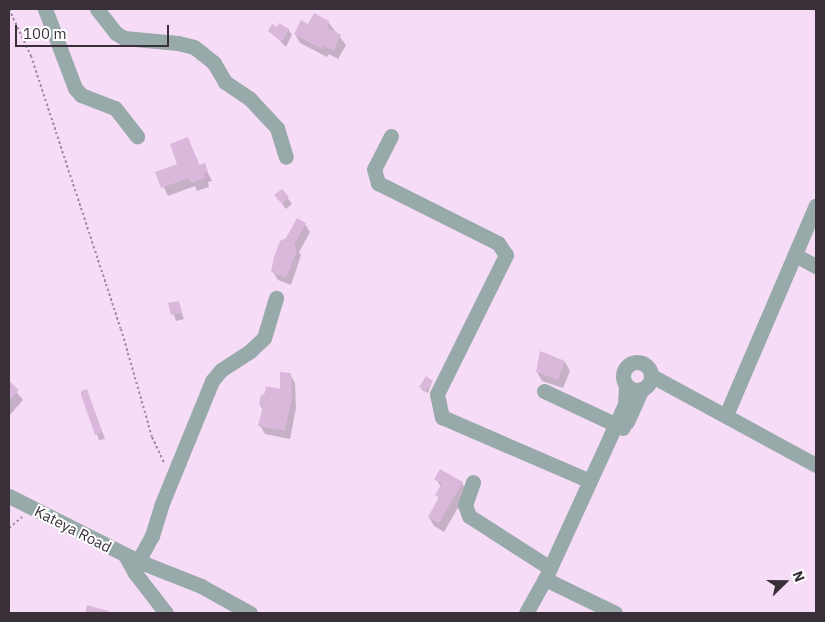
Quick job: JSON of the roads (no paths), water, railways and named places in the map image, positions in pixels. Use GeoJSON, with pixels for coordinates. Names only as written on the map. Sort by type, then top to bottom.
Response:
{"type":"FeatureCollection","features":[{"type":"Feature","properties":{"kind":"street"},"geometry":{"type":"LineString","coordinates":[[46,9],[75,88],[81,95],[115,108],[137,136]]}},
{"type":"Feature","properties":{"kind":"street"},"geometry":{"type":"LineString","coordinates":[[97,9],[116,33],[124,38],[194,47],[203,54],[230,86],[250,99],[277,128],[286,157]]}},
{"type":"Feature","properties":{"kind":"street"},"geometry":{"type":"LineString","coordinates":[[391,136],[374,169],[378,183],[498,243],[506,255],[437,394],[442,417],[590,481]]}},
{"type":"Feature","properties":{"kind":"street"},"geometry":{"type":"LineString","coordinates":[[726,415],[816,205]]}},
{"type":"Feature","properties":{"kind":"street"},"geometry":{"type":"LineString","coordinates":[[795,255],[816,266]]}},
{"type":"Feature","properties":{"kind":"street"},"geometry":{"type":"LineString","coordinates":[[166,613],[135,574],[132,558],[152,536],[172,479],[212,381],[221,370],[250,352],[264,338],[276,298]]}},
{"type":"Feature","properties":{"kind":"street"},"geometry":{"type":"LineString","coordinates":[[526,613],[550,577],[620,427],[625,404],[626,385],[624,370],[635,362],[647,366],[652,376],[816,465]]}},
{"type":"Feature","properties":{"kind":"street"},"geometry":{"type":"LineString","coordinates":[[538,613],[550,577],[590,481],[642,390],[649,385],[652,376]]}},
{"type":"Feature","properties":{"kind":"street"},"geometry":{"type":"LineString","coordinates":[[626,385],[631,390],[642,390]]}},
{"type":"Feature","properties":{"kind":"street"},"geometry":{"type":"LineString","coordinates":[[544,392],[620,427]]}},
{"type":"Feature","properties":{"kind":"street"},"geometry":{"type":"LineString","coordinates":[[473,482],[465,505],[469,516],[550,577],[615,613]]}},
{"type":"Feature","properties":{"kind":"street","name":"Kateya Road"},"geometry":{"type":"LineString","coordinates":[[9,496],[132,558],[201,586],[250,613]]}}]}
